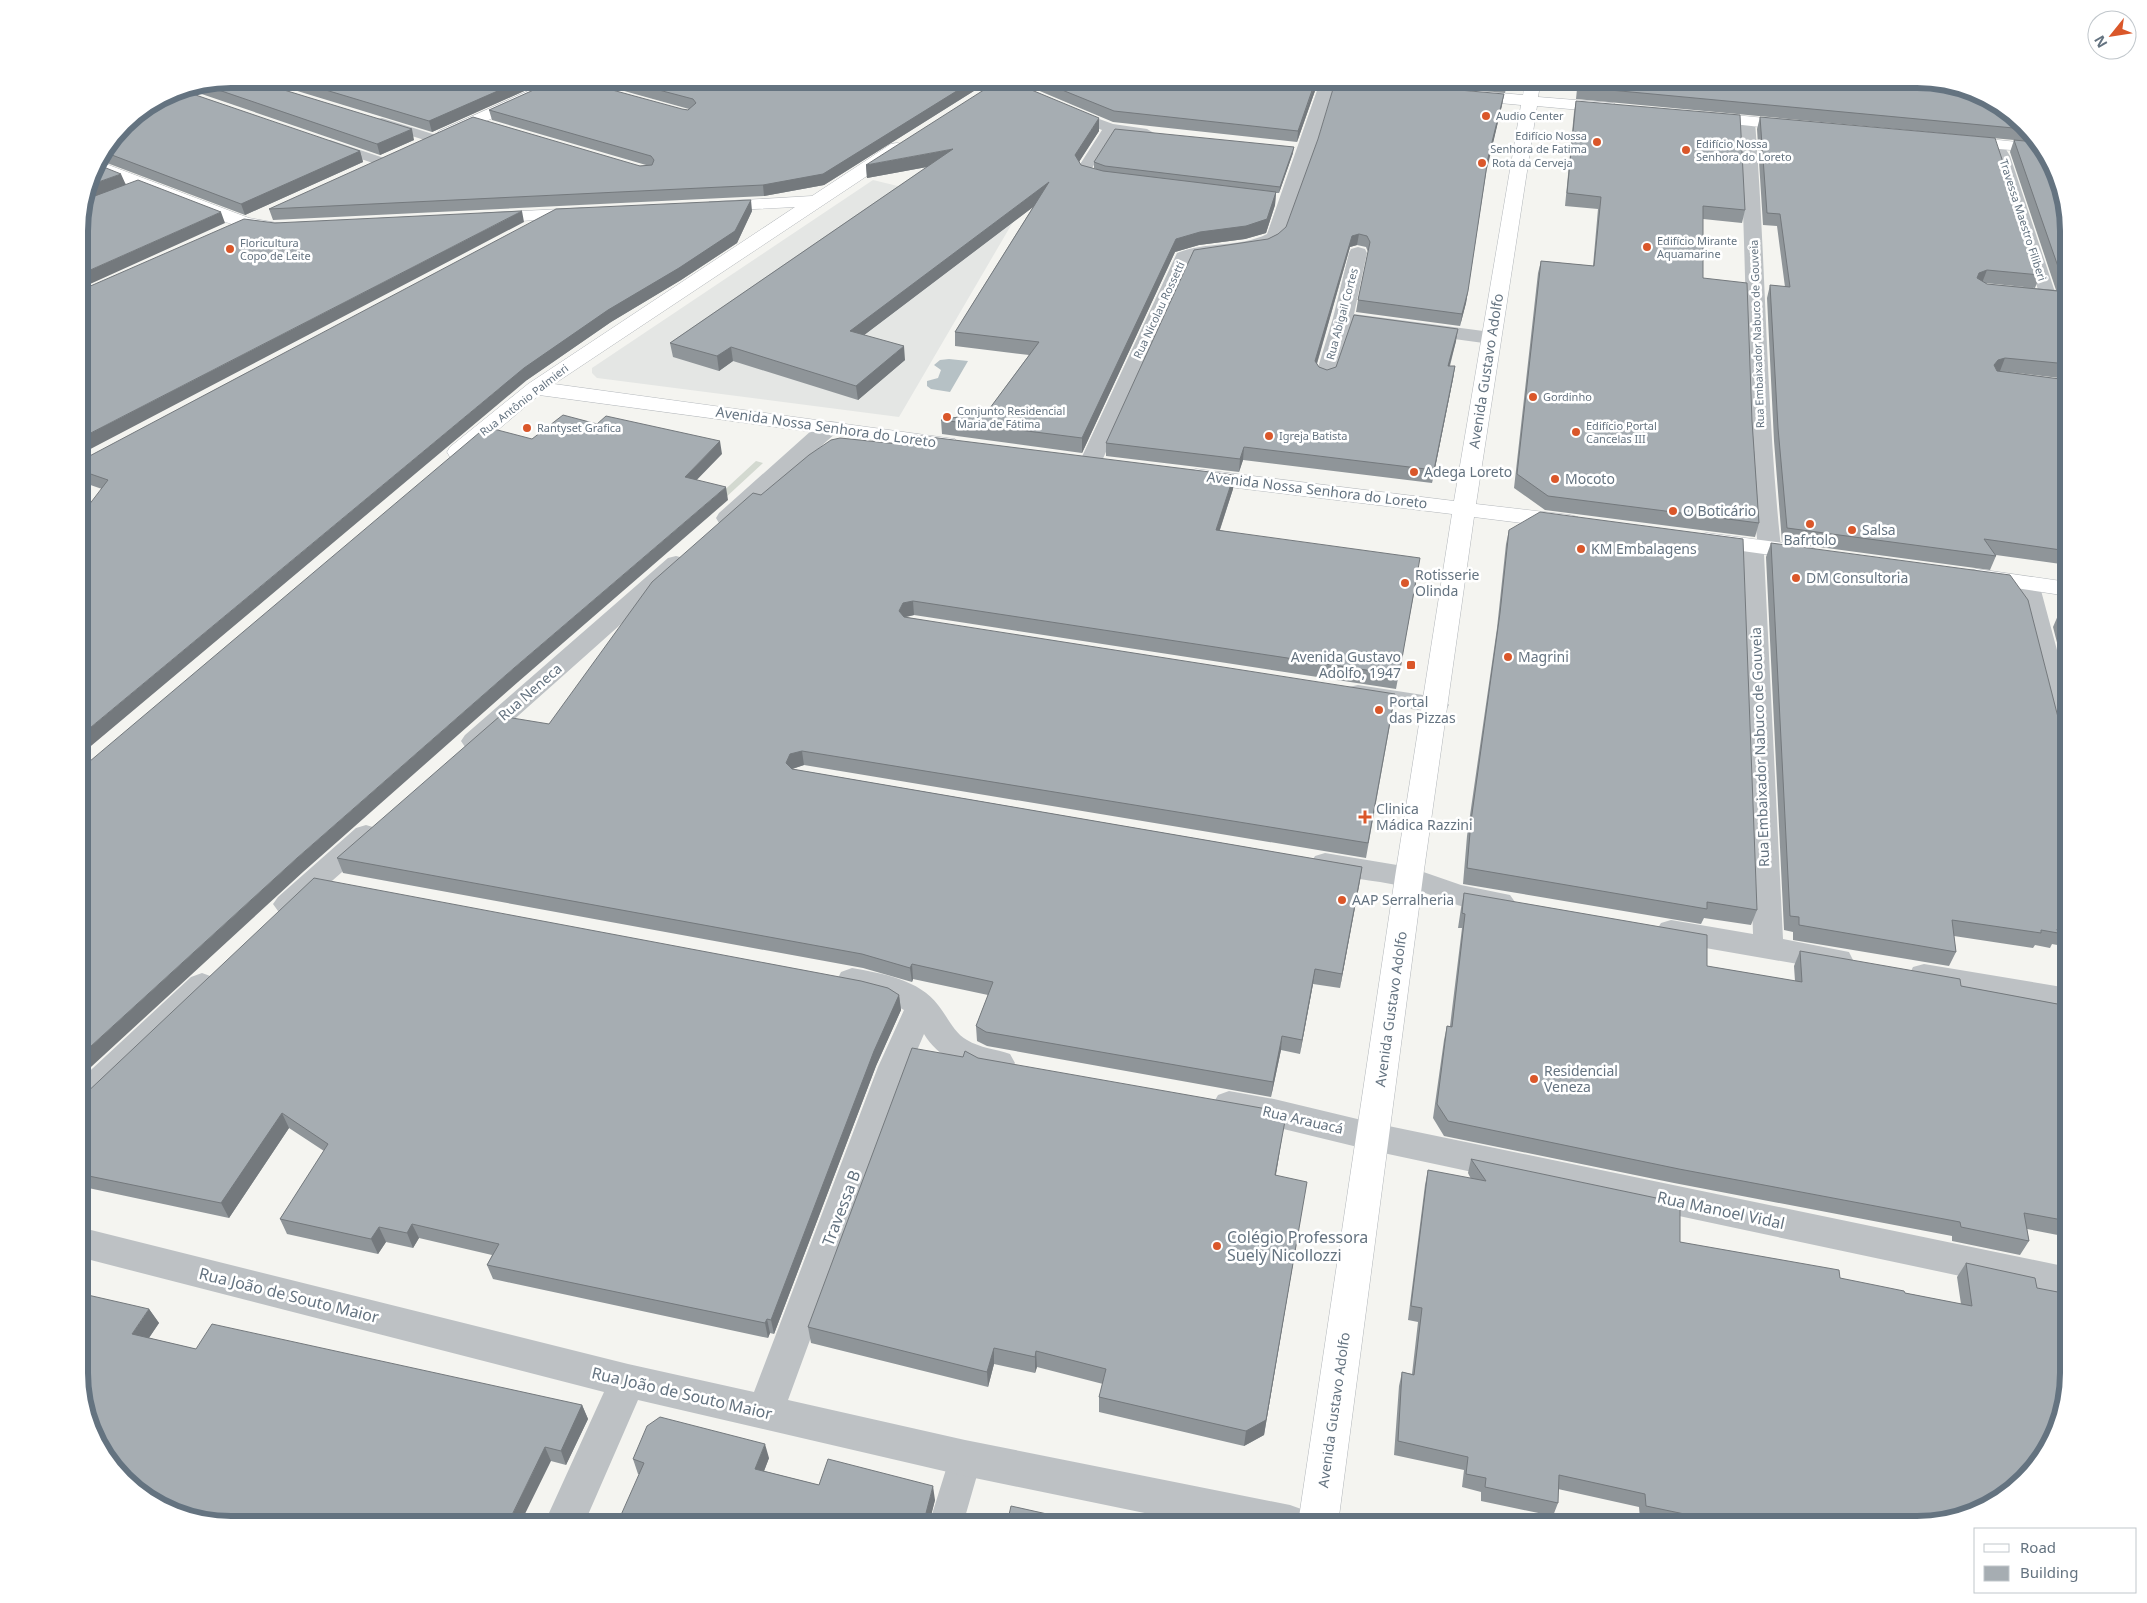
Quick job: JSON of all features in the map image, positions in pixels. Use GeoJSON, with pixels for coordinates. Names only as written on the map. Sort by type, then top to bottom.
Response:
{"type":"FeatureCollection","features":[{"type":"Feature","properties":{"kind":"street"},"geometry":{"type":"LineString","coordinates":[[356,173],[552,88]]}},
{"type":"Feature","properties":{"kind":"street","name":"Rua Nicolau Rossetti"},"geometry":{"type":"LineString","coordinates":[[1090,463],[1184,257],[1203,251],[1244,250],[1264,244],[1275,237],[1288,200],[1302,149],[1325,88]]}},
{"type":"Feature","properties":{"kind":"street","name":"Avenida Gustavo Adolfo"},"geometry":{"type":"LineString","coordinates":[[1319,1516],[1374,1137],[1409,877],[1464,508],[1531,88]]}},
{"type":"Feature","properties":{"kind":"street"},"geometry":{"type":"LineString","coordinates":[[1456,94],[1633,110]]}},
{"type":"Feature","properties":{"kind":"street"},"geometry":{"type":"LineString","coordinates":[[1690,116],[1811,127]]}},
{"type":"Feature","properties":{"kind":"street","name":"Rua Embaixador Nabuco de Gouveia"},"geometry":{"type":"LineString","coordinates":[[1747,121],[1756,270],[1754,315],[1761,547],[1768,948]]}},
{"type":"Feature","properties":{"kind":"street","name":"Rua Antônio Palmieri"},"geometry":{"type":"LineString","coordinates":[[443,465],[535,388],[815,201],[912,139]]}},
{"type":"Feature","properties":{"kind":"street"},"geometry":{"type":"LineString","coordinates":[[1947,140],[2033,147]]}},
{"type":"Feature","properties":{"kind":"street"},"geometry":{"type":"LineString","coordinates":[[102,168],[245,223],[279,228],[299,227]]}},
{"type":"Feature","properties":{"kind":"street"},"geometry":{"type":"LineString","coordinates":[[701,207],[815,201]]}},
{"type":"Feature","properties":{"kind":"street"},"geometry":{"type":"LineString","coordinates":[[220,234],[270,212]]}},
{"type":"Feature","properties":{"kind":"street"},"geometry":{"type":"LineString","coordinates":[[466,219],[603,212]]}},
{"type":"Feature","properties":{"kind":"street"},"geometry":{"type":"LineString","coordinates":[[516,235],[554,214]]}},
{"type":"Feature","properties":{"kind":"street","name":"Rua Abigail Cortes"},"geometry":{"type":"LineString","coordinates":[[1326,374],[1343,318],[1358,253]]}},
{"type":"Feature","properties":{"kind":"street"},"geometry":{"type":"LineString","coordinates":[[1343,318],[1491,338]]}},
{"type":"Feature","properties":{"kind":"street","name":"Avenida Nossa Senhora do Loreto"},"geometry":{"type":"LineString","coordinates":[[535,388],[964,446]]}},
{"type":"Feature","properties":{"kind":"street","name":"Rua Neneca"},"geometry":{"type":"LineString","coordinates":[[457,755],[829,427]]}},
{"type":"Feature","properties":{"kind":"street","name":"Avenida Nossa Senhora do Loreto"},"geometry":{"type":"LineString","coordinates":[[1178,474],[1588,524]]}},
{"type":"Feature","properties":{"kind":"street"},"geometry":{"type":"LineString","coordinates":[[1685,537],[1823,555]]}},
{"type":"Feature","properties":{"kind":"street"},"geometry":{"type":"LineString","coordinates":[[1959,574],[2060,587]]}},
{"type":"Feature","properties":{"kind":"street"},"geometry":{"type":"LineString","coordinates":[[2027,583],[2060,709]]}},
{"type":"Feature","properties":{"kind":"street"},"geometry":{"type":"LineString","coordinates":[[1337,690],[1436,705]]}},
{"type":"Feature","properties":{"kind":"street"},"geometry":{"type":"LineString","coordinates":[[272,919],[382,820]]}},
{"type":"Feature","properties":{"kind":"street"},"geometry":{"type":"LineString","coordinates":[[1301,859],[1409,877],[1457,895],[1525,906]]}},
{"type":"Feature","properties":{"kind":"street"},"geometry":{"type":"LineString","coordinates":[[314,880],[354,887]]}},
{"type":"Feature","properties":{"kind":"street"},"geometry":{"type":"LineString","coordinates":[[1642,926],[1865,964]]}},
{"type":"Feature","properties":{"kind":"street"},"geometry":{"type":"LineString","coordinates":[[1894,970],[2060,999]]}},
{"type":"Feature","properties":{"kind":"street"},"geometry":{"type":"LineString","coordinates":[[88,1092],[216,971]]}},
{"type":"Feature","properties":{"kind":"street"},"geometry":{"type":"LineString","coordinates":[[824,975],[900,992],[921,1006],[934,1022],[944,1040],[958,1050],[979,1059],[1028,1068]]}},
{"type":"Feature","properties":{"kind":"street","name":"Travessa B"},"geometry":{"type":"LineString","coordinates":[[765,1412],[894,1067],[921,1006]]}},
{"type":"Feature","properties":{"kind":"street","name":"Rua Arauacá"},"geometry":{"type":"LineString","coordinates":[[1205,1100],[1274,1112],[1374,1137]]}},
{"type":"Feature","properties":{"kind":"street","name":"Rua Manoel Vidal"},"geometry":{"type":"LineString","coordinates":[[1374,1137],[2060,1281]]}},
{"type":"Feature","properties":{"kind":"street","name":"Rua João de Souto Maior"},"geometry":{"type":"LineString","coordinates":[[88,1244],[628,1381],[965,1458],[1251,1516]]}},
{"type":"Feature","properties":{"kind":"street"},"geometry":{"type":"LineString","coordinates":[[568,1516],[628,1381]]}},
{"type":"Feature","properties":{"kind":"lane"},"geometry":{"type":"LineString","coordinates":[[1056,106],[1110,128],[1164,135]]}},
{"type":"Feature","properties":{"kind":"lane"},"geometry":{"type":"LineString","coordinates":[[370,119],[434,138]]}},
{"type":"Feature","properties":{"kind":"lane"},"geometry":{"type":"LineString","coordinates":[[474,121],[496,128]]}},
{"type":"Feature","properties":{"kind":"lane"},"geometry":{"type":"LineString","coordinates":[[1110,128],[1084,169],[1092,175],[1122,180]]}},
{"type":"Feature","properties":{"kind":"lane"},"geometry":{"type":"LineString","coordinates":[[318,140],[382,162]]}},
{"type":"Feature","properties":{"kind":"lane","name":"Travessa Maestro Filiberi"},"geometry":{"type":"LineString","coordinates":[[1996,144],[2003,156],[2040,295],[2060,297]]}},
{"type":"Feature","properties":{"kind":"lane"},"geometry":{"type":"LineString","coordinates":[[126,191],[144,184]]}},
{"type":"Feature","properties":{"kind":"lane"},"geometry":{"type":"LineString","coordinates":[[1269,198],[1288,200]]}},
{"type":"Feature","properties":{"kind":"lane"},"geometry":{"type":"LineString","coordinates":[[948,1516],[965,1458]]}},
{"type":"Feature","properties":{"kind":"shaded area"},"geometry":{"type":"Polygon","coordinates":[[[873,180],[1017,215],[899,417],[597,378],[592,373],[592,368],[873,180]]]}},
{"type":"Feature","properties":{"kind":"shaded area"},"geometry":{"type":"Polygon","coordinates":[[[940,360],[968,361],[950,392],[931,389],[927,386],[927,381],[938,378],[941,370],[934,365],[940,360]]]}},
{"type":"Feature","properties":{"kind":"shaded area"},"geometry":{"type":"Polygon","coordinates":[[[756,461],[763,463],[724,499],[717,497],[756,461]]]}},
{"type":"Feature","properties":{"kind":"building"},"geometry":{"type":"Polygon","coordinates":[[[278,88],[412,129],[377,144],[215,89],[278,88]]]}},
{"type":"Feature","properties":{"kind":"building"},"geometry":{"type":"Polygon","coordinates":[[[319,88],[504,88],[429,121],[319,88]]]}},
{"type":"Feature","properties":{"kind":"building"},"geometry":{"type":"Polygon","coordinates":[[[538,88],[605,88],[688,110],[696,103],[693,99],[651,88],[962,88],[823,174],[763,185],[269,209],[473,117],[640,166],[652,165],[654,160],[651,156],[489,110],[538,88]]]}},
{"type":"Feature","properties":{"kind":"building"},"geometry":{"type":"Polygon","coordinates":[[[987,88],[1027,88],[1099,118],[1075,155],[1081,165],[1103,171],[1276,192],[1267,219],[1246,226],[1200,232],[1176,239],[1082,438],[941,420],[987,412],[1039,342],[955,332],[1049,182],[850,331],[904,346],[856,386],[731,347],[717,356],[670,343],[953,149],[866,165],[987,88]]]}},
{"type":"Feature","properties":{"kind":"building"},"geometry":{"type":"Polygon","coordinates":[[[1057,88],[1313,88],[1298,131],[1114,111],[1057,88]]]}},
{"type":"Feature","properties":{"kind":"building"},"geometry":{"type":"Polygon","coordinates":[[[1333,88],[1437,88],[1504,94],[1488,158],[1468,291],[1462,314],[1358,300],[1370,242],[1367,236],[1359,234],[1352,236],[1315,361],[1319,367],[1327,370],[1336,367],[1354,315],[1458,329],[1448,366],[1455,366],[1434,470],[1244,447],[1240,459],[1106,443],[1194,250],[1268,239],[1286,227],[1318,139],[1333,88]]]}},
{"type":"Feature","properties":{"kind":"building"},"geometry":{"type":"Polygon","coordinates":[[[1589,88],[1926,88],[1945,90],[1971,98],[2004,117],[2017,128],[1589,88]]]}},
{"type":"Feature","properties":{"kind":"building"},"geometry":{"type":"Polygon","coordinates":[[[190,93],[360,151],[241,204],[110,154],[123,136],[143,117],[176,98],[190,93]]]}},
{"type":"Feature","properties":{"kind":"building"},"geometry":{"type":"Polygon","coordinates":[[[1576,101],[1740,115],[1745,210],[1703,206],[1703,278],[1747,283],[1752,421],[1759,523],[1548,496],[1517,474],[1541,261],[1594,266],[1601,197],[1567,193],[1576,101]]]}},
{"type":"Feature","properties":{"kind":"building"},"geometry":{"type":"Polygon","coordinates":[[[1760,117],[1995,138],[2040,275],[1987,270],[1979,273],[1977,278],[1987,284],[2060,291],[2060,363],[2005,358],[1998,360],[1994,365],[1997,371],[2060,379],[2060,550],[1984,539],[1996,556],[1787,528],[1778,428],[1770,285],[1790,287],[1780,214],[1767,213],[1760,117]]]}},
{"type":"Feature","properties":{"kind":"building"},"geometry":{"type":"Polygon","coordinates":[[[1115,129],[1294,147],[1280,187],[1105,166],[1094,162],[1115,129]]]}},
{"type":"Feature","properties":{"kind":"building"},"geometry":{"type":"Polygon","coordinates":[[[2014,140],[2029,141],[2045,167],[2052,184],[2057,202],[2060,230],[2060,272],[2014,140]]]}},
{"type":"Feature","properties":{"kind":"building"},"geometry":{"type":"Polygon","coordinates":[[[102,167],[121,174],[96,183],[102,167]]]}},
{"type":"Feature","properties":{"kind":"building"},"geometry":{"type":"Polygon","coordinates":[[[138,180],[221,212],[88,271],[88,221],[91,197],[138,180]]]}},
{"type":"Feature","properties":{"kind":"building"},"geometry":{"type":"Polygon","coordinates":[[[751,200],[735,231],[679,268],[608,310],[524,368],[88,730],[88,506],[108,480],[88,473],[88,457],[556,209],[751,200]]]}},
{"type":"Feature","properties":{"kind":"building"},"geometry":{"type":"Polygon","coordinates":[[[522,211],[88,434],[88,287],[244,219],[275,223],[522,211]]]}},
{"type":"Feature","properties":{"kind":"building"},"geometry":{"type":"Polygon","coordinates":[[[563,415],[597,424],[606,416],[720,441],[685,477],[726,487],[514,668],[297,858],[88,1049],[88,763],[486,427],[532,439],[563,415]]]}},
{"type":"Feature","properties":{"kind":"building"},"geometry":{"type":"Polygon","coordinates":[[[914,435],[1234,475],[1216,530],[1420,558],[1399,675],[913,601],[903,603],[899,611],[904,617],[1395,694],[1368,843],[802,751],[790,754],[786,763],[792,769],[1362,867],[1342,974],[1315,969],[1302,1040],[1282,1036],[1273,1082],[986,1032],[976,1026],[993,982],[912,964],[910,968],[862,954],[337,858],[500,716],[549,724],[652,582],[753,493],[761,495],[809,455],[831,440],[840,438],[908,445],[914,435]]]}},
{"type":"Feature","properties":{"kind":"building"},"geometry":{"type":"Polygon","coordinates":[[[1540,512],[1743,539],[1757,910],[1707,902],[1707,909],[1467,868],[1471,821],[1500,613],[1509,530],[1540,512]]]}},
{"type":"Feature","properties":{"kind":"building"},"geometry":{"type":"Polygon","coordinates":[[[1771,543],[2010,575],[2028,600],[2060,725],[2060,930],[2057,929],[2058,933],[2041,930],[2041,933],[1952,920],[1956,952],[1799,925],[1799,917],[1790,916],[1771,543]]]}},
{"type":"Feature","properties":{"kind":"building"},"geometry":{"type":"Polygon","coordinates":[[[314,878],[861,981],[888,988],[899,995],[874,1051],[771,1320],[767,1319],[765,1323],[487,1265],[499,1244],[412,1224],[407,1233],[379,1227],[371,1239],[280,1219],[328,1144],[282,1113],[221,1203],[88,1176],[88,1091],[314,878]]]}},
{"type":"Feature","properties":{"kind":"building"},"geometry":{"type":"Polygon","coordinates":[[[1464,893],[1707,935],[1707,966],[1802,982],[1800,951],[1960,979],[1961,986],[2060,1005],[2060,1220],[2024,1213],[2029,1241],[1961,1227],[1960,1222],[1679,1169],[1448,1121],[1437,1104],[1447,1026],[1452,1027],[1465,914],[1462,913],[1464,893]]]}},
{"type":"Feature","properties":{"kind":"building"},"geometry":{"type":"Polygon","coordinates":[[[912,1048],[963,1057],[965,1051],[978,1058],[1267,1109],[1265,1117],[1285,1121],[1275,1175],[1307,1182],[1266,1420],[1246,1431],[1099,1397],[1106,1369],[1036,1351],[1035,1357],[994,1348],[987,1372],[808,1327],[912,1048]]]}},
{"type":"Feature","properties":{"kind":"building"},"geometry":{"type":"Polygon","coordinates":[[[1471,1159],[1680,1203],[1680,1242],[1839,1270],[1840,1278],[1972,1306],[1966,1263],[2035,1278],[2037,1288],[2060,1292],[2060,1373],[2057,1401],[2049,1427],[2030,1460],[2004,1486],[1980,1501],[1963,1508],[1945,1513],[1917,1516],[1694,1516],[1646,1506],[1645,1494],[1559,1475],[1558,1503],[1485,1487],[1486,1478],[1466,1474],[1468,1457],[1398,1441],[1402,1372],[1414,1375],[1422,1308],[1411,1306],[1428,1170],[1486,1181],[1471,1159]]]}},
{"type":"Feature","properties":{"kind":"building"},"geometry":{"type":"Polygon","coordinates":[[[88,1295],[149,1309],[132,1334],[196,1349],[212,1324],[582,1405],[561,1451],[545,1447],[511,1516],[230,1516],[202,1513],[184,1508],[167,1501],[143,1486],[129,1474],[117,1460],[102,1436],[92,1410],[88,1382],[88,1295]]]}},
{"type":"Feature","properties":{"kind":"building"},"geometry":{"type":"Polygon","coordinates":[[[660,1417],[765,1444],[755,1469],[819,1485],[828,1459],[933,1486],[925,1516],[621,1516],[644,1463],[633,1459],[647,1426],[660,1417]]]}},
{"type":"Feature","properties":{"kind":"building"},"geometry":{"type":"Polygon","coordinates":[[[1011,1506],[1056,1516],[1009,1516],[1011,1506]]]}},
{"type":"Feature","properties":{"kind":"place","name":"Audio Center"},"geometry":{"type":"Point","coordinates":[1486,116]}},
{"type":"Feature","properties":{"kind":"place","name":"Edifício Nossa Senhora de Fatima"},"geometry":{"type":"Point","coordinates":[1597,142]}},
{"type":"Feature","properties":{"kind":"place","name":"Edifício Nossa Senhora do Loreto"},"geometry":{"type":"Point","coordinates":[1686,150]}},
{"type":"Feature","properties":{"kind":"place","name":"Rota da Cerveja"},"geometry":{"type":"Point","coordinates":[1482,163]}},
{"type":"Feature","properties":{"kind":"place","name":"Edifício Mirante Aquamarine"},"geometry":{"type":"Point","coordinates":[1647,247]}},
{"type":"Feature","properties":{"kind":"place","name":"Floricultura Copo de Leite"},"geometry":{"type":"Point","coordinates":[230,249]}},
{"type":"Feature","properties":{"kind":"place","name":"Gordinho"},"geometry":{"type":"Point","coordinates":[1533,397]}},
{"type":"Feature","properties":{"kind":"place","name":"Conjunto Residencial Maria de Fátima"},"geometry":{"type":"Point","coordinates":[947,417]}},
{"type":"Feature","properties":{"kind":"place","name":"Rantyset Grafica"},"geometry":{"type":"Point","coordinates":[527,428]}},
{"type":"Feature","properties":{"kind":"place","name":"Edifício Portal Cancelas III"},"geometry":{"type":"Point","coordinates":[1576,432]}},
{"type":"Feature","properties":{"kind":"place","name":"Igreja Batista"},"geometry":{"type":"Point","coordinates":[1269,436]}},
{"type":"Feature","properties":{"kind":"place","name":"Adega Loreto"},"geometry":{"type":"Point","coordinates":[1414,472]}},
{"type":"Feature","properties":{"kind":"place","name":"Mocoto"},"geometry":{"type":"Point","coordinates":[1555,479]}},
{"type":"Feature","properties":{"kind":"place","name":"O Boticário"},"geometry":{"type":"Point","coordinates":[1673,511]}},
{"type":"Feature","properties":{"kind":"place","name":"Bafrtolo"},"geometry":{"type":"Point","coordinates":[1810,524]}},
{"type":"Feature","properties":{"kind":"place","name":"Salsa"},"geometry":{"type":"Point","coordinates":[1852,530]}},
{"type":"Feature","properties":{"kind":"place","name":"KM Embalagens"},"geometry":{"type":"Point","coordinates":[1581,549]}},
{"type":"Feature","properties":{"kind":"place","name":"DM Consultoria"},"geometry":{"type":"Point","coordinates":[1796,578]}},
{"type":"Feature","properties":{"kind":"place","name":"Rotisserie Olinda"},"geometry":{"type":"Point","coordinates":[1405,583]}},
{"type":"Feature","properties":{"kind":"place","name":"Magrini"},"geometry":{"type":"Point","coordinates":[1508,657]}},
{"type":"Feature","properties":{"kind":"place","name":"Avenida Gustavo Adolfo, 1947"},"geometry":{"type":"Point","coordinates":[1411,665]}},
{"type":"Feature","properties":{"kind":"place","name":"Portal das Pizzas"},"geometry":{"type":"Point","coordinates":[1379,710]}},
{"type":"Feature","properties":{"kind":"place","name":"Clinica Mádica Razzini"},"geometry":{"type":"Point","coordinates":[1365,817]}},
{"type":"Feature","properties":{"kind":"place","name":"AAP Serralheria"},"geometry":{"type":"Point","coordinates":[1342,900]}},
{"type":"Feature","properties":{"kind":"place","name":"Residencial Veneza"},"geometry":{"type":"Point","coordinates":[1534,1079]}},
{"type":"Feature","properties":{"kind":"place","name":"Colégio Professora Suely Nicollozzi"},"geometry":{"type":"Point","coordinates":[1217,1246]}}]}
